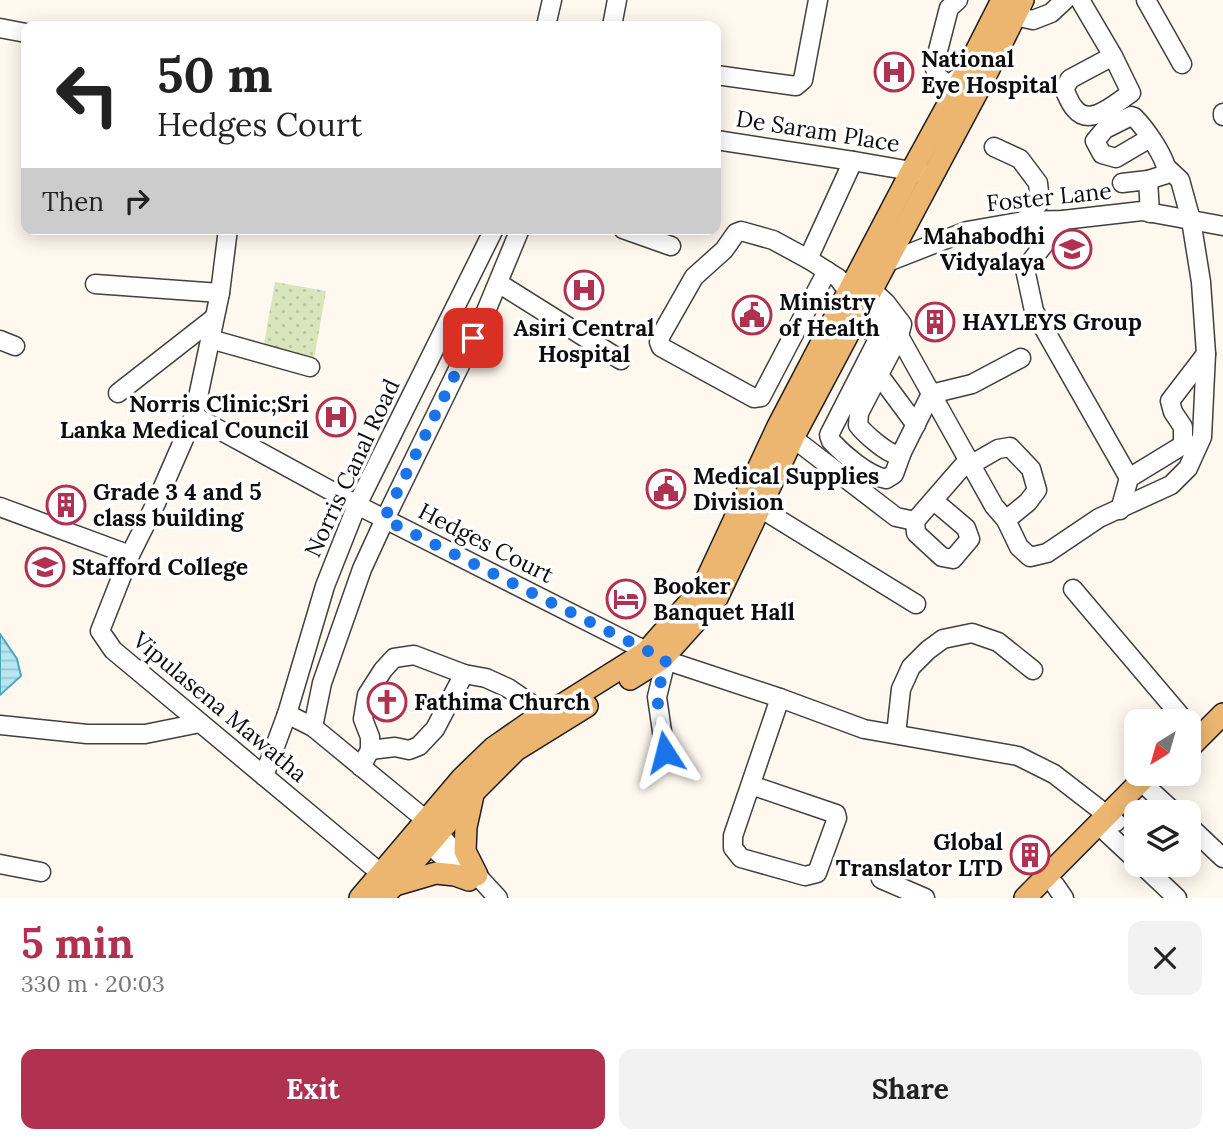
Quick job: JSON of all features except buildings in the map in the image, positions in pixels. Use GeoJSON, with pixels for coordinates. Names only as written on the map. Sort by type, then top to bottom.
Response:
{"type":"FeatureCollection","features":[{"type":"Feature","properties":{"kind":"main road"},"geometry":{"type":"LineString","coordinates":[[428,832],[473,793],[516,750],[658,657],[717,598],[793,438],[885,263],[963,77],[1013,5]]}},
{"type":"Feature","properties":{"kind":"main road"},"geometry":{"type":"LineString","coordinates":[[386,886],[428,832],[462,778],[493,748],[542,714],[658,657],[703,587],[778,426],[848,291],[922,173],[1013,5]]}},
{"type":"Feature","properties":{"kind":"main road"},"geometry":{"type":"LineString","coordinates":[[1201,720],[1223,699]]}},
{"type":"Feature","properties":{"kind":"main road"},"geometry":{"type":"LineString","coordinates":[[1201,725],[1223,714]]}},
{"type":"Feature","properties":{"kind":"main road"},"geometry":{"type":"LineString","coordinates":[[1025,898],[1110,823],[1147,786]]}},
{"type":"Feature","properties":{"kind":"main road"},"geometry":{"type":"LineString","coordinates":[[360,898],[386,886],[436,873],[473,877],[465,851],[473,793]]}},
{"type":"Feature","properties":{"kind":"main road"},"geometry":{"type":"LineString","coordinates":[[1054,893],[1110,823]]}},
{"type":"Feature","properties":{"kind":"street"},"geometry":{"type":"LineString","coordinates":[[547,21],[552,0]]}},
{"type":"Feature","properties":{"kind":"street"},"geometry":{"type":"LineString","coordinates":[[613,21],[617,0]]}},
{"type":"Feature","properties":{"kind":"street"},"geometry":{"type":"LineString","coordinates":[[721,76],[796,86],[803,80],[818,0]]}},
{"type":"Feature","properties":{"kind":"street"},"geometry":{"type":"LineString","coordinates":[[958,0],[949,8],[934,66],[938,77],[944,82],[951,83],[960,76],[963,77]]}},
{"type":"Feature","properties":{"kind":"street"},"geometry":{"type":"LineString","coordinates":[[1013,5],[1033,20],[1051,13],[1065,0]]}},
{"type":"Feature","properties":{"kind":"street"},"geometry":{"type":"LineString","coordinates":[[1080,0],[1112,55]]}},
{"type":"Feature","properties":{"kind":"street"},"geometry":{"type":"LineString","coordinates":[[1146,0],[1182,64]]}},
{"type":"Feature","properties":{"kind":"street"},"geometry":{"type":"LineString","coordinates":[[0,28],[21,32]]}},
{"type":"Feature","properties":{"kind":"street"},"geometry":{"type":"LineString","coordinates":[[858,314],[879,316],[899,336],[994,506],[1006,520],[1019,547],[1030,556],[1047,553],[1100,519],[1171,485],[1188,468],[1202,437],[1206,354],[1201,282],[1191,220],[1180,180],[1166,167],[1150,138]]}},
{"type":"Feature","properties":{"kind":"street","name":"De Saram Place"},"geometry":{"type":"LineString","coordinates":[[721,141],[922,173]]}},
{"type":"Feature","properties":{"kind":"street"},"geometry":{"type":"LineString","coordinates":[[994,147],[1020,159],[1038,183],[1040,202],[1024,221]]}},
{"type":"Feature","properties":{"kind":"street"},"geometry":{"type":"LineString","coordinates":[[808,259],[853,160]]}},
{"type":"Feature","properties":{"kind":"street"},"geometry":{"type":"LineString","coordinates":[[1122,183],[1164,176],[1167,173],[1166,167]]}},
{"type":"Feature","properties":{"kind":"street"},"geometry":{"type":"LineString","coordinates":[[1148,180],[1150,213]]}},
{"type":"Feature","properties":{"kind":"street","name":"Foster Lane"},"geometry":{"type":"LineString","coordinates":[[885,263],[967,231],[1024,221],[1063,220],[1142,211],[1223,226]]}},
{"type":"Feature","properties":{"kind":"street"},"geometry":{"type":"LineString","coordinates":[[1063,220],[1025,269],[1034,311],[1129,478]]}},
{"type":"Feature","properties":{"kind":"street"},"geometry":{"type":"LineString","coordinates":[[827,271],[761,397],[754,398],[661,347],[661,335],[694,277],[741,231],[773,240],[808,259],[827,271],[838,278],[848,291]]}},
{"type":"Feature","properties":{"kind":"street","name":"Vipulasena Mawatha"},"geometry":{"type":"LineString","coordinates":[[227,235],[220,293],[194,416],[130,555],[100,631],[113,650],[264,776],[386,886]]}},
{"type":"Feature","properties":{"kind":"street","name":"Norris Canal Road"},"geometry":{"type":"LineString","coordinates":[[264,776],[287,714],[325,586],[357,505],[491,235]]}},
{"type":"Feature","properties":{"kind":"street"},"geometry":{"type":"LineString","coordinates":[[313,727],[322,683],[362,569],[484,316],[518,235]]}},
{"type":"Feature","properties":{"kind":"street"},"geometry":{"type":"LineString","coordinates":[[484,316],[503,286],[524,235]]}},
{"type":"Feature","properties":{"kind":"street"},"geometry":{"type":"LineString","coordinates":[[640,235],[671,246]]}},
{"type":"Feature","properties":{"kind":"street"},"geometry":{"type":"LineString","coordinates":[[94,284],[220,293]]}},
{"type":"Feature","properties":{"kind":"street"},"geometry":{"type":"LineString","coordinates":[[503,286],[621,360]]}},
{"type":"Feature","properties":{"kind":"street"},"geometry":{"type":"LineString","coordinates":[[871,289],[902,324],[899,336],[871,371],[829,435],[831,441],[867,472],[886,479],[894,474],[931,394]]}},
{"type":"Feature","properties":{"kind":"street"},"geometry":{"type":"LineString","coordinates":[[858,314],[879,337],[858,425],[890,452],[902,452]]}},
{"type":"Feature","properties":{"kind":"street"},"geometry":{"type":"LineString","coordinates":[[118,393],[214,318]]}},
{"type":"Feature","properties":{"kind":"street"},"geometry":{"type":"LineString","coordinates":[[210,340],[310,367]]}},
{"type":"Feature","properties":{"kind":"street"},"geometry":{"type":"LineString","coordinates":[[1120,510],[1129,478],[1183,445],[1183,427],[1173,412],[1170,401],[1206,354]]}},
{"type":"Feature","properties":{"kind":"street"},"geometry":{"type":"LineString","coordinates":[[931,394],[972,384],[1021,358]]}},
{"type":"Feature","properties":{"kind":"street"},"geometry":{"type":"LineString","coordinates":[[871,371],[916,425]]}},
{"type":"Feature","properties":{"kind":"street","name":"Hedges Court"},"geometry":{"type":"LineString","coordinates":[[194,416],[357,505],[658,657],[864,729],[1017,756],[1054,774],[1110,823],[1124,840]]}},
{"type":"Feature","properties":{"kind":"street"},"geometry":{"type":"LineString","coordinates":[[793,438],[896,517],[915,522]]}},
{"type":"Feature","properties":{"kind":"street"},"geometry":{"type":"LineString","coordinates":[[933,500],[967,528],[970,539],[953,559],[942,557],[916,533],[915,522],[933,500],[970,461],[1010,447],[1031,469],[1037,490],[1028,502],[1006,520]]}},
{"type":"Feature","properties":{"kind":"street"},"geometry":{"type":"LineString","coordinates":[[0,507],[130,555]]}},
{"type":"Feature","properties":{"kind":"street"},"geometry":{"type":"LineString","coordinates":[[760,508],[916,604]]}},
{"type":"Feature","properties":{"kind":"street"},"geometry":{"type":"LineString","coordinates":[[1073,589],[1170,709]]}},
{"type":"Feature","properties":{"kind":"street"},"geometry":{"type":"LineString","coordinates":[[896,734],[901,690],[911,667],[943,639],[972,633],[998,642],[1033,670]]}},
{"type":"Feature","properties":{"kind":"street"},"geometry":{"type":"LineString","coordinates":[[361,767],[370,750],[370,737],[363,719],[367,695],[394,658],[414,655],[464,674],[486,678],[508,688],[542,714]]}},
{"type":"Feature","properties":{"kind":"street"},"geometry":{"type":"LineString","coordinates":[[658,657],[657,697],[665,752]]}},
{"type":"Feature","properties":{"kind":"street"},"geometry":{"type":"LineString","coordinates":[[370,750],[395,747],[409,750],[419,746],[435,729],[464,674]]}},
{"type":"Feature","properties":{"kind":"street"},"geometry":{"type":"LineString","coordinates":[[751,785],[836,814],[837,818],[817,873],[805,876],[741,858],[733,848],[733,836],[780,698]]}},
{"type":"Feature","properties":{"kind":"street"},"geometry":{"type":"LineString","coordinates":[[287,714],[313,727],[361,767],[497,898]]}},
{"type":"Feature","properties":{"kind":"street"},"geometry":{"type":"LineString","coordinates":[[0,725],[87,734],[145,734],[200,723]]}},
{"type":"Feature","properties":{"kind":"street"},"geometry":{"type":"LineString","coordinates":[[1201,837],[1223,858]]}},
{"type":"Feature","properties":{"kind":"street"},"geometry":{"type":"LineString","coordinates":[[0,864],[41,872]]}},
{"type":"Feature","properties":{"kind":"street"},"geometry":{"type":"LineString","coordinates":[[1155,877],[1177,898]]}},
{"type":"Feature","properties":{"kind":"street"},"geometry":{"type":"LineString","coordinates":[[881,879],[925,898]]}},
{"type":"Feature","properties":{"kind":"green space"},"geometry":{"type":"Polygon","coordinates":[[[275,282],[326,291],[314,359],[263,349],[275,282]]]}},
{"type":"Feature","properties":{"kind":"water"},"geometry":{"type":"Polygon","coordinates":[[[0,634],[17,659],[21,676],[0,695],[0,634]]]}},
{"type":"Feature","properties":{"kind":"place","name":"National Eye Hospital"},"geometry":{"type":"Point","coordinates":[894,72]}},
{"type":"Feature","properties":{"kind":"place","name":"Mahabodhi Vidyalaya"},"geometry":{"type":"Point","coordinates":[1072,249]}},
{"type":"Feature","properties":{"kind":"place","name":"Asiri Central Hospital"},"geometry":{"type":"Point","coordinates":[584,290]}},
{"type":"Feature","properties":{"kind":"place","name":"Ministry of Health"},"geometry":{"type":"Point","coordinates":[752,315]}},
{"type":"Feature","properties":{"kind":"place","name":"HAYLEYS Group"},"geometry":{"type":"Point","coordinates":[935,322]}},
{"type":"Feature","properties":{"kind":"place","name":"Norris Clinic;Sri Lanka Medical Council"},"geometry":{"type":"Point","coordinates":[336,417]}},
{"type":"Feature","properties":{"kind":"place","name":"Medical Supplies Division"},"geometry":{"type":"Point","coordinates":[666,489]}},
{"type":"Feature","properties":{"kind":"place","name":"Grade 3 4 and 5 class building"},"geometry":{"type":"Point","coordinates":[66,505]}},
{"type":"Feature","properties":{"kind":"place","name":"Stafford College"},"geometry":{"type":"Point","coordinates":[45,567]}},
{"type":"Feature","properties":{"kind":"place","name":"Booker Banquet Hall"},"geometry":{"type":"Point","coordinates":[626,599]}},
{"type":"Feature","properties":{"kind":"place","name":"Fathima Church"},"geometry":{"type":"Point","coordinates":[387,702]}},
{"type":"Feature","properties":{"kind":"place","name":"Global Translator LTD"},"geometry":{"type":"Point","coordinates":[1030,855]}},
{"type":"Feature","properties":{"kind":"route"},"geometry":{"type":"LineString","coordinates":[[473,338],[384,519],[666,660],[657,697],[665,752]]}}]}
